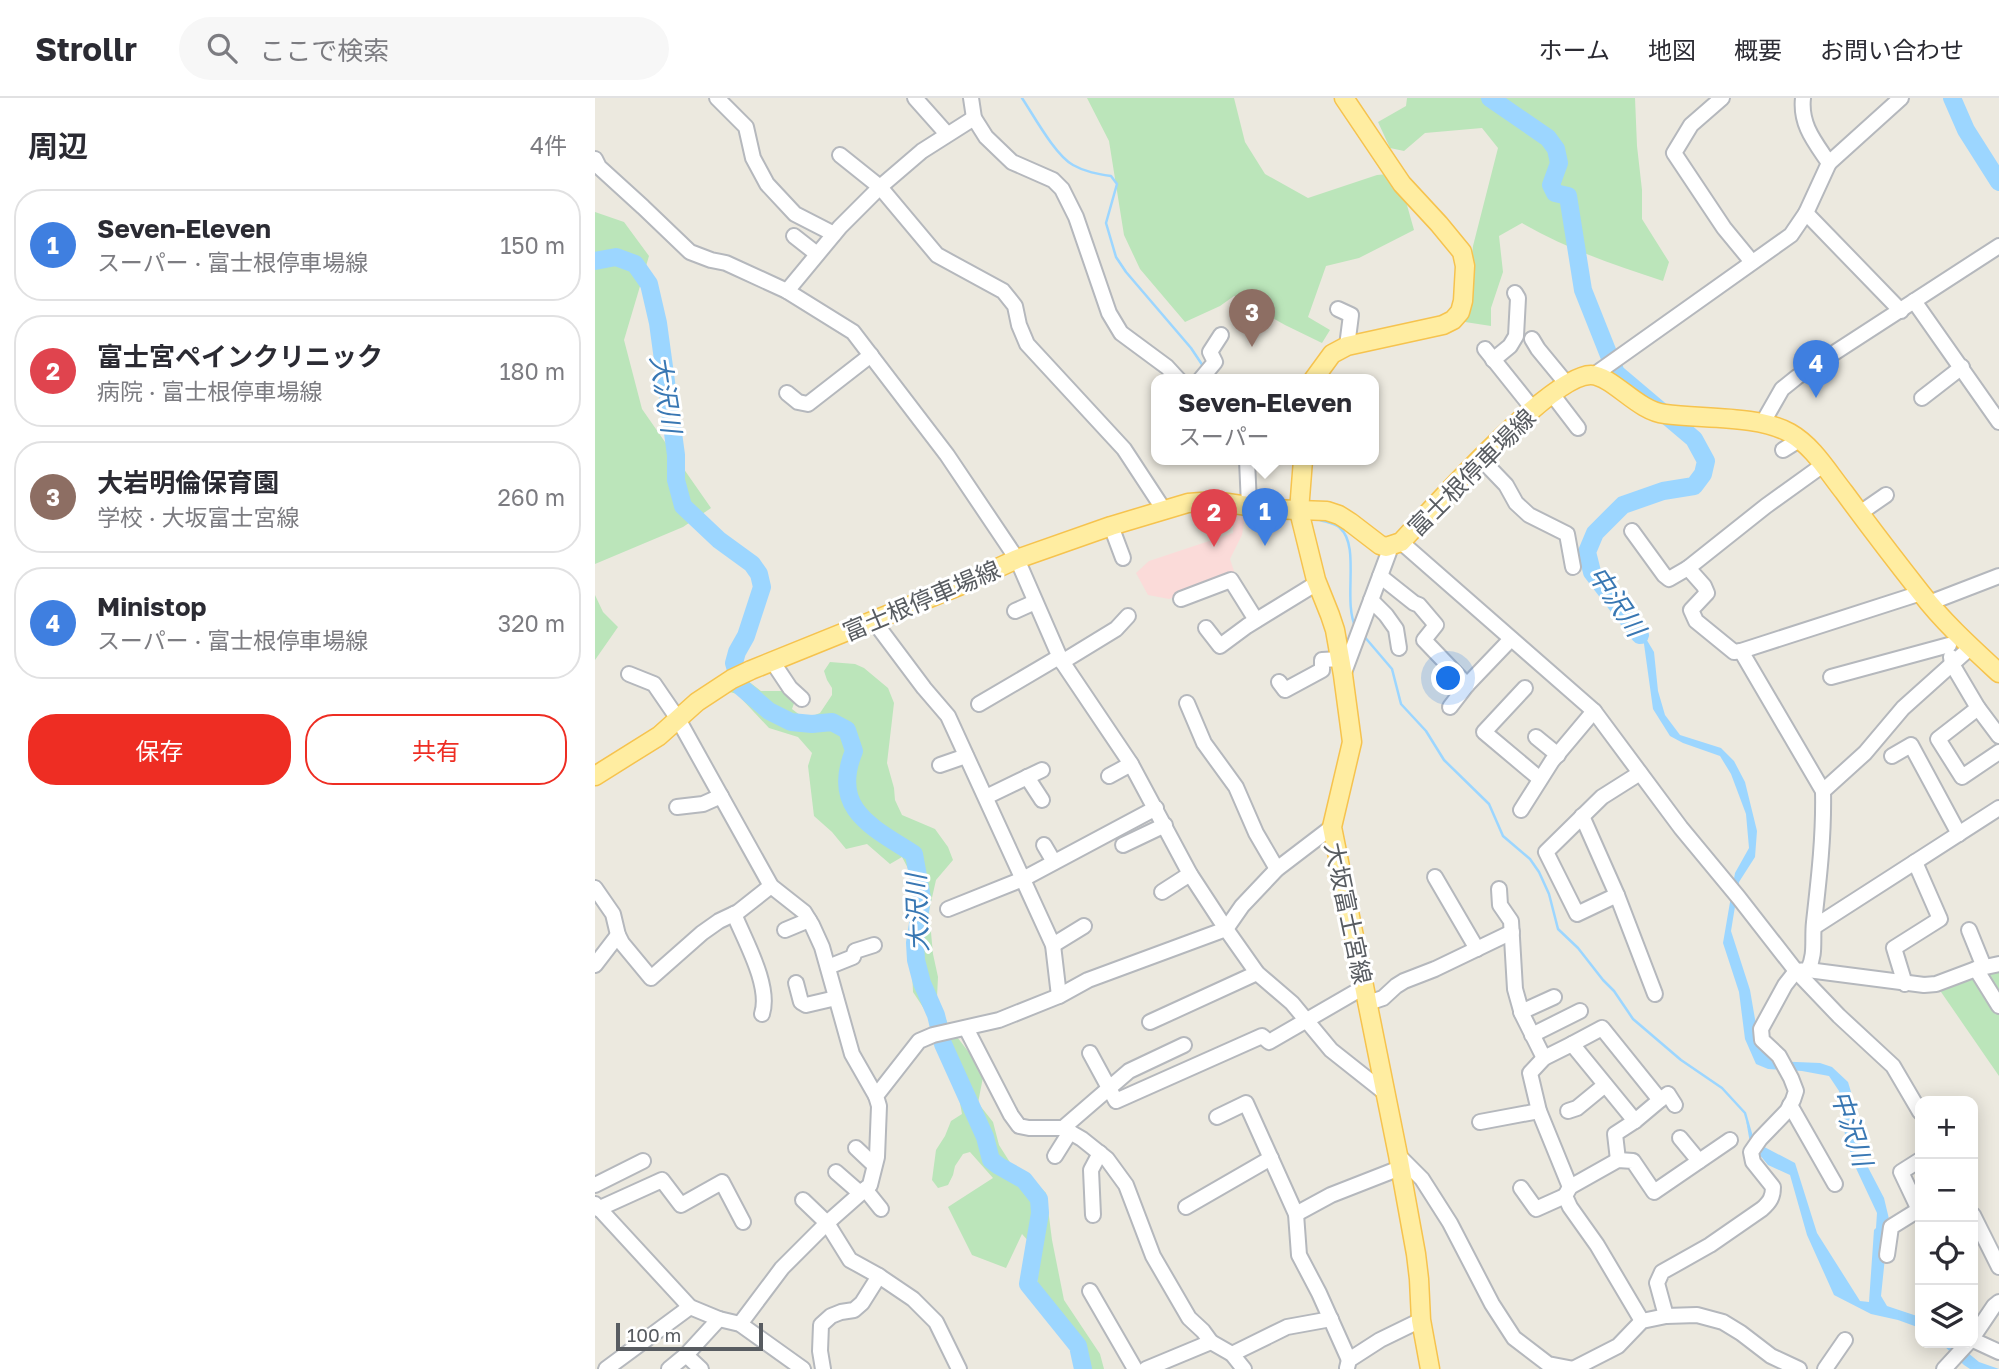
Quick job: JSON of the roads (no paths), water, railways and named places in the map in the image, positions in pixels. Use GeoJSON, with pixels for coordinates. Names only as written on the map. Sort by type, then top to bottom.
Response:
{"type":"FeatureCollection","features":[{"type":"Feature","properties":{"kind":"main road"},"geometry":{"type":"LineString","coordinates":[[1317,374],[1332,354],[1346,346],[1443,325],[1453,320],[1460,312],[1463,301],[1465,266],[1462,252],[1402,184],[1344,98]]}},
{"type":"Feature","properties":{"kind":"main road"},"geometry":{"type":"LineString","coordinates":[[1605,367],[1605,380],[1632,400],[1662,414],[1732,419],[1789,432],[1823,465],[1925,598],[1953,640],[1971,647],[1999,673]]}},
{"type":"Feature","properties":{"kind":"main road","name":"富士根停車場線"},"geometry":{"type":"LineString","coordinates":[[599,768],[659,736],[697,702],[751,670],[959,586],[1017,559],[1164,509],[1214,500],[1299,511],[1327,511],[1339,515],[1380,545],[1394,545],[1533,409],[1559,389],[1605,367]]}},
{"type":"Feature","properties":{"kind":"main road","name":"大坂富士宮線"},"geometry":{"type":"LineString","coordinates":[[1303,465],[1299,511],[1308,554],[1331,615],[1342,667],[1352,742],[1332,827],[1399,1161],[1419,1279],[1421,1320],[1430,1369]]}},
{"type":"Feature","properties":{"kind":"street"},"geometry":{"type":"LineString","coordinates":[[717,98],[746,127],[753,158],[767,184],[795,214],[834,234]]}},
{"type":"Feature","properties":{"kind":"street"},"geometry":{"type":"LineString","coordinates":[[915,98],[947,134]]}},
{"type":"Feature","properties":{"kind":"street"},"geometry":{"type":"LineString","coordinates":[[971,98],[974,118],[986,137],[1012,162],[1052,180],[1062,190],[1076,218],[1109,313],[1121,333],[1173,374]]}},
{"type":"Feature","properties":{"kind":"street"},"geometry":{"type":"LineString","coordinates":[[1722,98],[1691,125],[1674,153],[1724,229],[1752,262]]}},
{"type":"Feature","properties":{"kind":"street"},"geometry":{"type":"LineString","coordinates":[[1803,98],[1802,108],[1807,130],[1829,163]]}},
{"type":"Feature","properties":{"kind":"street"},"geometry":{"type":"LineString","coordinates":[[1605,367],[1791,235],[1806,213],[1829,163],[1901,98]]}},
{"type":"Feature","properties":{"kind":"street"},"geometry":{"type":"LineString","coordinates":[[787,290],[834,234],[880,187],[922,150],[974,118]]}},
{"type":"Feature","properties":{"kind":"street"},"geometry":{"type":"LineString","coordinates":[[840,155],[880,187],[937,255],[1003,291],[1014,306],[1027,344],[1124,449],[1164,509]]}},
{"type":"Feature","properties":{"kind":"street"},"geometry":{"type":"LineString","coordinates":[[595,159],[599,166],[690,253],[762,272],[853,332],[947,455],[1017,559],[1061,659],[1131,764],[1190,874],[1226,929],[1257,972],[1292,1003],[1331,1050],[1384,1092]]}},
{"type":"Feature","properties":{"kind":"street"},"geometry":{"type":"LineString","coordinates":[[1806,213],[1901,311]]}},
{"type":"Feature","properties":{"kind":"street"},"geometry":{"type":"LineString","coordinates":[[794,236],[817,254]]}},
{"type":"Feature","properties":{"kind":"street"},"geometry":{"type":"LineString","coordinates":[[1762,424],[1782,390],[1797,377],[1999,246]]}},
{"type":"Feature","properties":{"kind":"street"},"geometry":{"type":"LineString","coordinates":[[1515,293],[1518,298],[1516,337],[1510,346],[1489,354],[1533,409]]}},
{"type":"Feature","properties":{"kind":"street"},"geometry":{"type":"LineString","coordinates":[[1914,301],[1999,422]]}},
{"type":"Feature","properties":{"kind":"street"},"geometry":{"type":"LineString","coordinates":[[1338,309],[1351,315],[1346,346]]}},
{"type":"Feature","properties":{"kind":"street"},"geometry":{"type":"LineString","coordinates":[[1205,373],[1215,362],[1210,352],[1221,335]]}},
{"type":"Feature","properties":{"kind":"street"},"geometry":{"type":"LineString","coordinates":[[1532,339],[1578,428]]}},
{"type":"Feature","properties":{"kind":"street"},"geometry":{"type":"LineString","coordinates":[[787,393],[798,402],[808,404],[871,355]]}},
{"type":"Feature","properties":{"kind":"street"},"geometry":{"type":"LineString","coordinates":[[1922,398],[1962,367]]}},
{"type":"Feature","properties":{"kind":"street"},"geometry":{"type":"LineString","coordinates":[[1783,450],[1799,440]]}},
{"type":"Feature","properties":{"kind":"street"},"geometry":{"type":"LineString","coordinates":[[1481,459],[1529,515],[1567,534],[1573,567]]}},
{"type":"Feature","properties":{"kind":"street"},"geometry":{"type":"LineString","coordinates":[[1247,465],[1249,505]]}},
{"type":"Feature","properties":{"kind":"street"},"geometry":{"type":"LineString","coordinates":[[1632,531],[1669,579],[1688,568],[1823,465]]}},
{"type":"Feature","properties":{"kind":"street"},"geometry":{"type":"LineString","coordinates":[[1860,513],[1886,495]]}},
{"type":"Feature","properties":{"kind":"street"},"geometry":{"type":"LineString","coordinates":[[1111,526],[1123,558]]}},
{"type":"Feature","properties":{"kind":"street"},"geometry":{"type":"LineString","coordinates":[[1279,682],[1285,690],[1322,670],[1322,660],[1342,667],[1359,633],[1394,545],[1511,639],[1594,711],[1681,828],[1728,885],[1839,1016],[1891,1063],[1915,1104]]}},
{"type":"Feature","properties":{"kind":"street"},"geometry":{"type":"LineString","coordinates":[[1688,568],[1704,586],[1706,593],[1691,610],[1696,621],[1734,652],[1999,576]]}},
{"type":"Feature","properties":{"kind":"street"},"geometry":{"type":"LineString","coordinates":[[1380,576],[1419,605],[1436,625],[1424,640],[1467,685]]}},
{"type":"Feature","properties":{"kind":"street"},"geometry":{"type":"LineString","coordinates":[[1181,599],[1231,580],[1256,620]]}},
{"type":"Feature","properties":{"kind":"street"},"geometry":{"type":"LineString","coordinates":[[1206,628],[1220,646],[1256,620],[1317,583]]}},
{"type":"Feature","properties":{"kind":"street"},"geometry":{"type":"LineString","coordinates":[[1371,600],[1396,629],[1399,648]]}},
{"type":"Feature","properties":{"kind":"street"},"geometry":{"type":"LineString","coordinates":[[1015,611],[1035,602]]}},
{"type":"Feature","properties":{"kind":"street"},"geometry":{"type":"LineString","coordinates":[[979,704],[1116,629],[1128,616]]}},
{"type":"Feature","properties":{"kind":"street"},"geometry":{"type":"LineString","coordinates":[[873,620],[948,716],[1053,945],[1059,996]]}},
{"type":"Feature","properties":{"kind":"street"},"geometry":{"type":"LineString","coordinates":[[1450,707],[1511,639]]}},
{"type":"Feature","properties":{"kind":"street"},"geometry":{"type":"LineString","coordinates":[[1831,677],[1953,640],[1952,664],[1978,708],[1999,736]]}},
{"type":"Feature","properties":{"kind":"street"},"geometry":{"type":"LineString","coordinates":[[1823,791],[1865,753],[1903,708],[1971,647]]}},
{"type":"Feature","properties":{"kind":"street"},"geometry":{"type":"LineString","coordinates":[[1666,1316],[1657,1283],[1663,1272],[1710,1245],[1769,1203],[1773,1195],[1773,1187],[1753,1162],[1751,1152],[1790,1105],[1796,1091],[1779,1056],[1762,1040],[1761,1029],[1784,985],[1814,959],[1814,927],[1823,833],[1823,791],[1741,651]]}},
{"type":"Feature","properties":{"kind":"street"},"geometry":{"type":"LineString","coordinates":[[772,661],[790,688],[802,699]]}},
{"type":"Feature","properties":{"kind":"street"},"geometry":{"type":"LineString","coordinates":[[629,674],[653,684],[678,719],[771,886],[804,912],[809,920],[822,947],[852,1054],[879,1105],[877,1157],[870,1185],[782,1268],[740,1324]]}},
{"type":"Feature","properties":{"kind":"street"},"geometry":{"type":"LineString","coordinates":[[1525,688],[1484,732],[1540,779]]}},
{"type":"Feature","properties":{"kind":"street"},"geometry":{"type":"LineString","coordinates":[[1187,703],[1205,743],[1236,787],[1255,833],[1277,869]]}},
{"type":"Feature","properties":{"kind":"street"},"geometry":{"type":"LineString","coordinates":[[1978,708],[1938,739],[1962,778],[1999,752]]}},
{"type":"Feature","properties":{"kind":"street"},"geometry":{"type":"LineString","coordinates":[[1521,810],[1557,755],[1594,711]]}},
{"type":"Feature","properties":{"kind":"street"},"geometry":{"type":"LineString","coordinates":[[1535,737],[1557,755]]}},
{"type":"Feature","properties":{"kind":"street"},"geometry":{"type":"LineString","coordinates":[[1892,755],[1911,745],[1959,834]]}},
{"type":"Feature","properties":{"kind":"street"},"geometry":{"type":"LineString","coordinates":[[940,765],[966,756]]}},
{"type":"Feature","properties":{"kind":"street"},"geometry":{"type":"LineString","coordinates":[[1109,776],[1131,764]]}},
{"type":"Feature","properties":{"kind":"street"},"geometry":{"type":"LineString","coordinates":[[986,797],[1042,770]]}},
{"type":"Feature","properties":{"kind":"street"},"geometry":{"type":"LineString","coordinates":[[1617,895],[1577,914],[1546,852],[1602,797],[1640,774]]}},
{"type":"Feature","properties":{"kind":"street"},"geometry":{"type":"LineString","coordinates":[[1027,777],[1042,800]]}},
{"type":"Feature","properties":{"kind":"street"},"geometry":{"type":"LineString","coordinates":[[677,807],[703,804],[721,796]]}},
{"type":"Feature","properties":{"kind":"street"},"geometry":{"type":"LineString","coordinates":[[948,909],[1023,879],[1156,808]]}},
{"type":"Feature","properties":{"kind":"street"},"geometry":{"type":"LineString","coordinates":[[1814,927],[1999,808]]}},
{"type":"Feature","properties":{"kind":"street"},"geometry":{"type":"LineString","coordinates":[[1582,816],[1617,895],[1655,994]]}},
{"type":"Feature","properties":{"kind":"street"},"geometry":{"type":"LineString","coordinates":[[1123,845],[1165,825]]}},
{"type":"Feature","properties":{"kind":"street"},"geometry":{"type":"LineString","coordinates":[[876,1096],[919,1041],[941,1033],[999,1020],[1059,996],[1088,980],[1226,929],[1242,906],[1277,869],[1332,827]]}},
{"type":"Feature","properties":{"kind":"street"},"geometry":{"type":"LineString","coordinates":[[1044,845],[1054,862]]}},
{"type":"Feature","properties":{"kind":"street"},"geometry":{"type":"LineString","coordinates":[[1905,984],[1894,948],[1940,919],[1915,862]]}},
{"type":"Feature","properties":{"kind":"street"},"geometry":{"type":"LineString","coordinates":[[1162,892],[1190,874]]}},
{"type":"Feature","properties":{"kind":"street"},"geometry":{"type":"LineString","coordinates":[[1434,877],[1477,949]]}},
{"type":"Feature","properties":{"kind":"street"},"geometry":{"type":"LineString","coordinates":[[595,888],[613,914],[618,935],[651,978],[702,933],[719,921],[734,915],[771,886]]}},
{"type":"Feature","properties":{"kind":"street"},"geometry":{"type":"LineString","coordinates":[[1499,889],[1500,905],[1511,921],[1515,989],[1521,1012],[1543,1058]]}},
{"type":"Feature","properties":{"kind":"street"},"geometry":{"type":"LineString","coordinates":[[734,915],[758,972],[765,1005],[762,1014]]}},
{"type":"Feature","properties":{"kind":"street"},"geometry":{"type":"LineString","coordinates":[[785,930],[809,920]]}},
{"type":"Feature","properties":{"kind":"street"},"geometry":{"type":"LineString","coordinates":[[1053,945],[1084,926]]}},
{"type":"Feature","properties":{"kind":"street"},"geometry":{"type":"LineString","coordinates":[[1969,930],[1980,968],[1999,1006]]}},
{"type":"Feature","properties":{"kind":"street"},"geometry":{"type":"LineString","coordinates":[[1090,1053],[1116,1101],[1262,1035],[1269,1042],[1306,1020],[1366,995],[1383,998],[1404,981],[1512,932]]}},
{"type":"Feature","properties":{"kind":"street"},"geometry":{"type":"LineString","coordinates":[[595,965],[618,935]]}},
{"type":"Feature","properties":{"kind":"street"},"geometry":{"type":"LineString","coordinates":[[828,967],[853,957],[855,951],[874,945]]}},
{"type":"Feature","properties":{"kind":"street"},"geometry":{"type":"LineString","coordinates":[[1802,970],[1905,984],[1936,984],[1999,964]]}},
{"type":"Feature","properties":{"kind":"street"},"geometry":{"type":"LineString","coordinates":[[1150,1022],[1257,972]]}},
{"type":"Feature","properties":{"kind":"street"},"geometry":{"type":"LineString","coordinates":[[796,983],[801,1002],[806,1005],[836,998]]}},
{"type":"Feature","properties":{"kind":"street"},"geometry":{"type":"LineString","coordinates":[[1521,1012],[1554,998]]}},
{"type":"Feature","properties":{"kind":"street"},"geometry":{"type":"LineString","coordinates":[[1532,1035],[1580,1011]]}},
{"type":"Feature","properties":{"kind":"street"},"geometry":{"type":"LineString","coordinates":[[966,1028],[1019,1126],[1066,1130],[1107,1159],[1126,1185],[1153,1256],[1189,1318],[1211,1342],[1232,1354],[1244,1369]]}},
{"type":"Feature","properties":{"kind":"street"},"geometry":{"type":"LineString","coordinates":[[1642,1321],[1597,1244],[1570,1207],[1539,1111],[1530,1073],[1543,1058],[1602,1028],[1660,1100]]}},
{"type":"Feature","properties":{"kind":"street"},"geometry":{"type":"LineString","coordinates":[[1571,1044],[1635,1121]]}},
{"type":"Feature","properties":{"kind":"street"},"geometry":{"type":"LineString","coordinates":[[1055,1156],[1066,1130],[1109,1087],[1129,1071],[1184,1045]]}},
{"type":"Feature","properties":{"kind":"street"},"geometry":{"type":"LineString","coordinates":[[1878,1072],[1891,1063]]}},
{"type":"Feature","properties":{"kind":"street"},"geometry":{"type":"LineString","coordinates":[[1568,1111],[1577,1108],[1605,1084]]}},
{"type":"Feature","properties":{"kind":"street"},"geometry":{"type":"LineString","coordinates":[[1618,1160],[1615,1134],[1668,1094],[1675,1105]]}},
{"type":"Feature","properties":{"kind":"street"},"geometry":{"type":"LineString","coordinates":[[1217,1117],[1246,1103],[1288,1192],[1296,1214],[1299,1255],[1331,1319],[1348,1365],[1390,1334],[1421,1320]]}},
{"type":"Feature","properties":{"kind":"street"},"geometry":{"type":"LineString","coordinates":[[1790,1105],[1835,1184]]}},
{"type":"Feature","properties":{"kind":"street"},"geometry":{"type":"LineString","coordinates":[[1480,1122],[1539,1111]]}},
{"type":"Feature","properties":{"kind":"street"},"geometry":{"type":"LineString","coordinates":[[1680,1138],[1699,1161]]}},
{"type":"Feature","properties":{"kind":"street"},"geometry":{"type":"LineString","coordinates":[[1521,1188],[1536,1209],[1618,1160],[1633,1161],[1654,1192],[1730,1140]]}},
{"type":"Feature","properties":{"kind":"street"},"geometry":{"type":"LineString","coordinates":[[856,1148],[874,1166]]}},
{"type":"Feature","properties":{"kind":"street"},"geometry":{"type":"LineString","coordinates":[[1093,1215],[1091,1170],[1100,1153]]}},
{"type":"Feature","properties":{"kind":"street"},"geometry":{"type":"LineString","coordinates":[[1186,1207],[1271,1158]]}},
{"type":"Feature","properties":{"kind":"street"},"geometry":{"type":"LineString","coordinates":[[595,1185],[643,1161]]}},
{"type":"Feature","properties":{"kind":"street"},"geometry":{"type":"LineString","coordinates":[[1296,1214],[1399,1161],[1422,1179],[1450,1223],[1507,1329],[1545,1367],[1574,1369],[1618,1346],[1642,1321],[1666,1316],[1697,1315],[1723,1322],[1771,1356],[1799,1369]]}},
{"type":"Feature","properties":{"kind":"street"},"geometry":{"type":"LineString","coordinates":[[1915,1163],[1901,1172],[1915,1201]]}},
{"type":"Feature","properties":{"kind":"street"},"geometry":{"type":"LineString","coordinates":[[836,1172],[863,1191],[881,1209]]}},
{"type":"Feature","properties":{"kind":"street"},"geometry":{"type":"LineString","coordinates":[[743,1223],[722,1182],[681,1205],[662,1180],[596,1206],[690,1307],[740,1324],[803,1369]]}},
{"type":"Feature","properties":{"kind":"street"},"geometry":{"type":"LineString","coordinates":[[803,1199],[827,1223],[850,1260],[913,1299],[936,1322],[959,1369]]}},
{"type":"Feature","properties":{"kind":"street"},"geometry":{"type":"LineString","coordinates":[[1887,1255],[1891,1227],[1915,1212]]}},
{"type":"Feature","properties":{"kind":"street"},"geometry":{"type":"LineString","coordinates":[[1978,1235],[1999,1267]]}},
{"type":"Feature","properties":{"kind":"street"},"geometry":{"type":"LineString","coordinates":[[823,1369],[820,1350],[821,1325],[831,1316],[854,1310],[862,1303],[879,1276]]}},
{"type":"Feature","properties":{"kind":"street"},"geometry":{"type":"LineString","coordinates":[[1090,1292],[1135,1369]]}},
{"type":"Feature","properties":{"kind":"street"},"geometry":{"type":"LineString","coordinates":[[1978,1330],[1999,1302]]}},
{"type":"Feature","properties":{"kind":"street"},"geometry":{"type":"LineString","coordinates":[[606,1369],[690,1307]]}},
{"type":"Feature","properties":{"kind":"street"},"geometry":{"type":"LineString","coordinates":[[669,1369],[686,1355],[719,1319]]}},
{"type":"Feature","properties":{"kind":"street"},"geometry":{"type":"LineString","coordinates":[[1232,1354],[1287,1327],[1331,1319]]}},
{"type":"Feature","properties":{"kind":"street"},"geometry":{"type":"LineString","coordinates":[[1825,1369],[1845,1340]]}},
{"type":"Feature","properties":{"kind":"street"},"geometry":{"type":"LineString","coordinates":[[1146,1369],[1211,1342]]}},
{"type":"Feature","properties":{"kind":"street"},"geometry":{"type":"LineString","coordinates":[[1978,1344],[1999,1352]]}},
{"type":"Feature","properties":{"kind":"street"},"geometry":{"type":"LineString","coordinates":[[1948,1364],[1963,1348]]}},
{"type":"Feature","properties":{"kind":"street"},"geometry":{"type":"LineString","coordinates":[[686,1355],[701,1369]]}},
{"type":"Feature","properties":{"kind":"water"},"geometry":{"type":"Polygon","coordinates":[[[1627,617],[1639,627],[1654,652],[1658,691],[1665,715],[1680,735],[1721,748],[1734,761],[1745,782],[1757,831],[1755,857],[1739,882],[1731,931],[1750,990],[1760,1048],[1772,1061],[1820,1063],[1832,1067],[1848,1082],[1854,1102],[1853,1127],[1860,1152],[1884,1198],[1889,1219],[1881,1296],[1887,1306],[1915,1315],[1915,1326],[1871,1314],[1834,1295],[1807,1235],[1790,1175],[1768,1165],[1750,1143],[1746,1120],[1753,1141],[1795,1163],[1817,1233],[1860,1301],[1869,1302],[1877,1213],[1854,1164],[1845,1135],[1839,1091],[1829,1076],[1768,1069],[1756,1064],[1745,1039],[1739,992],[1723,943],[1735,873],[1749,848],[1746,814],[1731,774],[1720,756],[1670,736],[1653,709],[1644,644],[1627,617]]]}},
{"type":"Feature","properties":{"kind":"water"},"geometry":{"type":"Polygon","coordinates":[[[1946,1348],[1962,1348],[1979,1362],[1999,1369],[1970,1369],[1946,1348]]]}},
{"type":"Feature","properties":{"kind":"waterway"},"geometry":{"type":"LineString","coordinates":[[1022,98],[1052,144],[1066,160],[1082,169],[1111,176],[1117,184],[1106,223],[1116,257],[1203,366]]}},
{"type":"Feature","properties":{"kind":"waterway","name":"中沢川"},"geometry":{"type":"LineString","coordinates":[[1490,98],[1548,138],[1556,149],[1559,163],[1551,185],[1555,193],[1568,196],[1583,290],[1616,373],[1694,439],[1706,461],[1703,474],[1694,486],[1663,491],[1623,505],[1595,533],[1587,552],[1592,572],[1640,635]]}},
{"type":"Feature","properties":{"kind":"waterway"},"geometry":{"type":"LineString","coordinates":[[1952,98],[1966,130],[1999,182]]}},
{"type":"Feature","properties":{"kind":"waterway","name":"大沢川"},"geometry":{"type":"LineString","coordinates":[[595,261],[616,257],[635,264],[649,284],[658,323],[676,455],[676,480],[683,506],[719,540],[752,564],[759,574],[762,587],[734,663],[741,687],[769,711],[791,722],[832,722],[847,730],[854,751],[848,771],[847,788],[851,802],[870,825],[914,854],[922,898],[915,943],[922,983],[936,1015],[943,1044],[985,1137],[991,1160],[1024,1180],[1039,1199],[1040,1213],[1028,1284],[1078,1346],[1083,1369]]}},
{"type":"Feature","properties":{"kind":"waterway"},"geometry":{"type":"LineString","coordinates":[[1320,520],[1338,526],[1346,536],[1351,561],[1352,617],[1356,628]]}},
{"type":"Feature","properties":{"kind":"waterway"},"geometry":{"type":"LineString","coordinates":[[1363,635],[1392,669],[1401,704],[1426,731],[1444,760],[1489,804],[1503,836],[1530,859],[1539,872],[1549,894],[1558,929],[1578,948],[1614,991],[1633,1019],[1681,1060],[1722,1088],[1745,1113],[1753,1141]]}},
{"type":"Feature","properties":{"kind":"place","name":"大岩明倫保育園"},"geometry":{"type":"Point","coordinates":[1252,347]}},
{"type":"Feature","properties":{"kind":"place","name":"Ministop"},"geometry":{"type":"Point","coordinates":[1816,398]}},
{"type":"Feature","properties":{"kind":"place","name":"Seven-Eleven"},"geometry":{"type":"Point","coordinates":[1265,546]}},
{"type":"Feature","properties":{"kind":"place","name":"富士宮ペインクリニック"},"geometry":{"type":"Point","coordinates":[1214,547]}}]}
